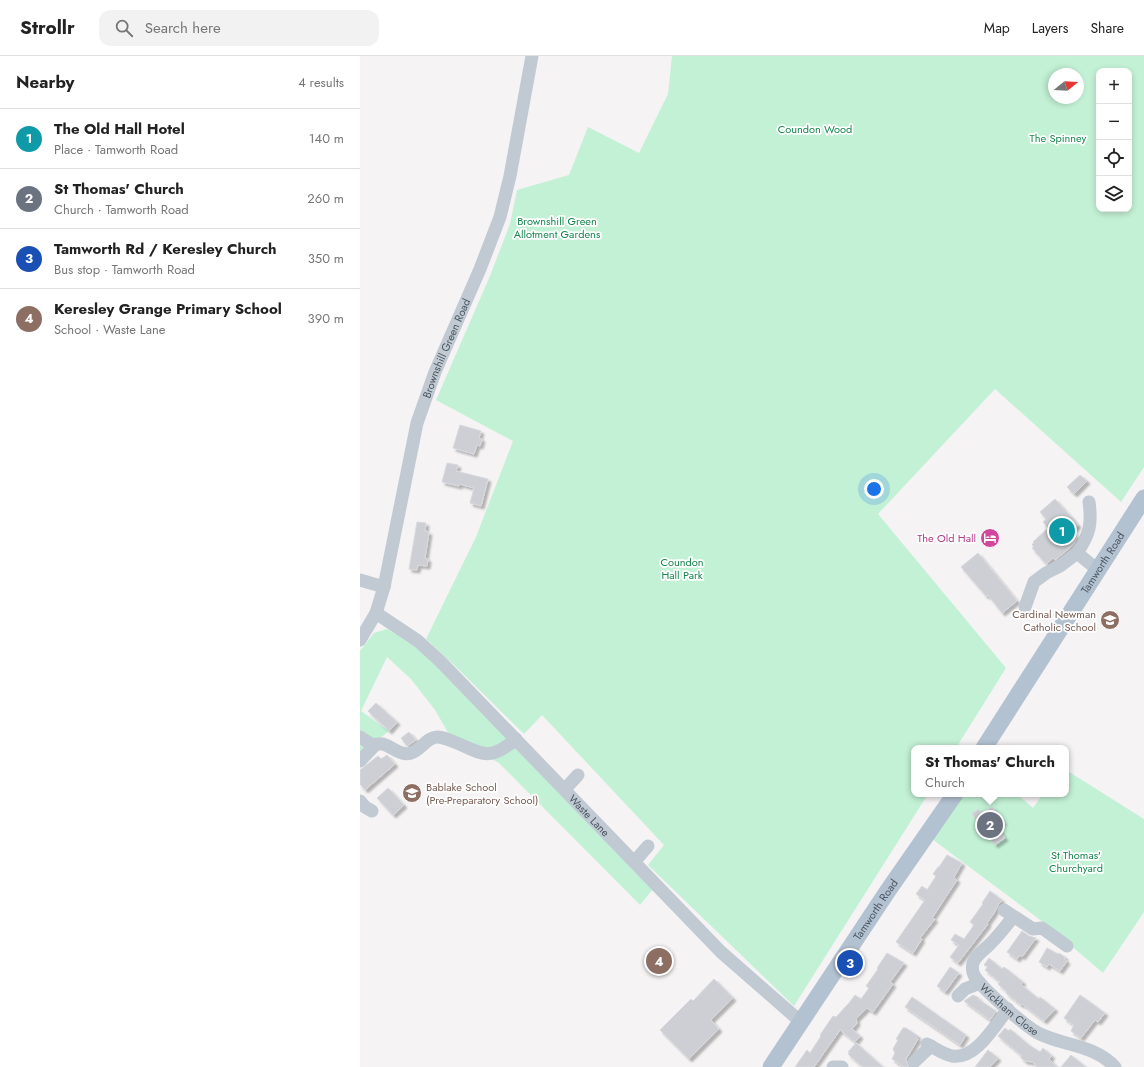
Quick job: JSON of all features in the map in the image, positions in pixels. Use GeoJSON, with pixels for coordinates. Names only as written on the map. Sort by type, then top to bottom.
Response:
{"type":"FeatureCollection","features":[{"type":"Feature","properties":{"kind":"main road","name":"Tamworth Road"},"geometry":{"type":"LineString","coordinates":[[986,745],[1144,498]]}},
{"type":"Feature","properties":{"kind":"main road","name":"Tamworth Road"},"geometry":{"type":"LineString","coordinates":[[771,1067],[952,797]]}},
{"type":"Feature","properties":{"kind":"street","name":"Brownshill Green Road"},"geometry":{"type":"LineString","coordinates":[[360,640],[376,613],[384,587],[417,424],[435,372],[480,269],[500,217],[510,176],[532,56]]}},
{"type":"Feature","properties":{"kind":"street"},"geometry":{"type":"LineString","coordinates":[[1025,607],[1034,582],[1046,573],[1060,566],[1077,553],[1084,543],[1090,529],[1091,514],[1089,502]]}},
{"type":"Feature","properties":{"kind":"street"},"geometry":{"type":"LineString","coordinates":[[1077,553],[1098,570]]}},
{"type":"Feature","properties":{"kind":"street"},"geometry":{"type":"LineString","coordinates":[[360,580],[384,587]]}},
{"type":"Feature","properties":{"kind":"street","name":"Waste Lane"},"geometry":{"type":"LineString","coordinates":[[376,613],[418,641],[440,661],[635,861],[721,952],[801,1022]]}},
{"type":"Feature","properties":{"kind":"street"},"geometry":{"type":"LineString","coordinates":[[360,737],[374,746]]}},
{"type":"Feature","properties":{"kind":"street"},"geometry":{"type":"LineString","coordinates":[[360,761],[376,744],[384,744],[397,751],[407,754],[412,753],[430,739],[436,737],[444,738],[482,754],[491,754],[504,749],[516,739]]}},
{"type":"Feature","properties":{"kind":"street"},"geometry":{"type":"LineString","coordinates":[[565,789],[578,775]]}},
{"type":"Feature","properties":{"kind":"street"},"geometry":{"type":"LineString","coordinates":[[360,801],[372,811]]}},
{"type":"Feature","properties":{"kind":"street"},"geometry":{"type":"LineString","coordinates":[[635,861],[648,846]]}},
{"type":"Feature","properties":{"kind":"street","name":"Wickham Close"},"geometry":{"type":"LineString","coordinates":[[1067,946],[1042,928],[1033,929],[1008,913],[991,943],[974,959],[974,976],[1008,1009],[1034,1031],[1047,1037],[1091,1050],[1115,1067]]}},
{"type":"Feature","properties":{"kind":"street"},"geometry":{"type":"LineString","coordinates":[[958,996],[965,988],[980,983]]}},
{"type":"Feature","properties":{"kind":"street"},"geometry":{"type":"LineString","coordinates":[[914,1062],[929,1045],[958,1062],[976,1048],[1008,1009]]}},
{"type":"Feature","properties":{"kind":"street"},"geometry":{"type":"LineString","coordinates":[[833,1067],[842,1067]]}},
{"type":"Feature","properties":{"kind":"green space","name":"Coundon Hall Park"},"geometry":{"type":"Polygon","coordinates":[[[672,56],[1144,56],[1144,467],[1121,502],[995,389],[878,514],[1006,668],[958,745],[911,745],[911,797],[926,797],[794,1006],[648,865],[664,845],[542,715],[524,734],[426,639],[476,537],[513,441],[436,400],[490,276],[510,224],[517,190],[569,175],[588,127],[639,153],[668,94],[672,56]]]}},
{"type":"Feature","properties":{"kind":"green space"},"geometry":{"type":"Polygon","coordinates":[[[387,629],[420,648],[653,889],[640,905],[499,763],[450,736],[435,710],[411,679],[387,657],[361,711],[389,731],[360,754],[360,651],[374,633],[387,629]]]}},
{"type":"Feature","properties":{"kind":"green space","name":"St Thomas' Churchyard"},"geometry":{"type":"Polygon","coordinates":[[[1069,772],[1144,819],[1144,912],[1103,973],[1047,925],[932,839],[959,797],[1020,797],[1033,808],[1041,797],[1069,797],[1069,772]]]}},
{"type":"Feature","properties":{"kind":"building"},"geometry":{"type":"Polygon","coordinates":[[[460,425],[481,431],[479,438],[482,439],[480,446],[477,445],[474,454],[453,448],[460,425]]]}},
{"type":"Feature","properties":{"kind":"building"},"geometry":{"type":"Polygon","coordinates":[[[447,463],[458,465],[456,471],[488,479],[481,506],[470,503],[474,488],[460,484],[459,486],[442,482],[447,463]]]}},
{"type":"Feature","properties":{"kind":"building"},"geometry":{"type":"Polygon","coordinates":[[[1080,475],[1087,481],[1074,494],[1067,487],[1080,475]]]}},
{"type":"Feature","properties":{"kind":"building"},"geometry":{"type":"Polygon","coordinates":[[[1055,499],[1078,525],[1072,531],[1077,537],[1073,545],[1055,560],[1053,558],[1046,564],[1032,548],[1034,547],[1032,545],[1033,542],[1048,528],[1043,522],[1046,519],[1040,512],[1055,499]]]}},
{"type":"Feature","properties":{"kind":"building"},"geometry":{"type":"Polygon","coordinates":[[[417,522],[426,523],[425,531],[429,532],[425,558],[428,559],[427,566],[418,565],[417,570],[409,569],[417,522]]]}},
{"type":"Feature","properties":{"kind":"building"},"geometry":{"type":"Polygon","coordinates":[[[978,553],[1017,601],[1002,613],[988,595],[986,596],[961,567],[978,553]]]}},
{"type":"Feature","properties":{"kind":"building"},"geometry":{"type":"Polygon","coordinates":[[[376,703],[397,722],[389,731],[368,711],[376,703]]]}},
{"type":"Feature","properties":{"kind":"building"},"geometry":{"type":"Polygon","coordinates":[[[409,732],[416,740],[407,746],[401,738],[409,732]]]}},
{"type":"Feature","properties":{"kind":"building"},"geometry":{"type":"Polygon","coordinates":[[[387,755],[395,764],[365,790],[360,784],[360,770],[378,756],[381,759],[387,755]]]}},
{"type":"Feature","properties":{"kind":"building"},"geometry":{"type":"Polygon","coordinates":[[[388,788],[404,805],[393,815],[377,798],[388,788]]]}},
{"type":"Feature","properties":{"kind":"building"},"geometry":{"type":"Polygon","coordinates":[[[992,807],[1003,822],[997,827],[1005,838],[995,845],[972,814],[978,809],[982,814],[992,807]]]}},
{"type":"Feature","properties":{"kind":"building"},"geometry":{"type":"Polygon","coordinates":[[[947,855],[962,863],[954,877],[957,880],[932,918],[935,919],[920,938],[922,939],[913,953],[896,942],[925,900],[916,894],[922,886],[927,890],[936,876],[933,874],[947,855]]]}},
{"type":"Feature","properties":{"kind":"building"},"geometry":{"type":"Polygon","coordinates":[[[990,891],[1002,900],[987,923],[988,924],[958,963],[950,957],[959,945],[951,940],[955,934],[964,939],[974,925],[970,922],[990,891]]]}},
{"type":"Feature","properties":{"kind":"building"},"geometry":{"type":"Polygon","coordinates":[[[1022,931],[1029,936],[1036,938],[1022,957],[1020,955],[1017,959],[1007,952],[1022,931]]]}},
{"type":"Feature","properties":{"kind":"building"},"geometry":{"type":"Polygon","coordinates":[[[1047,948],[1065,957],[1064,959],[1067,961],[1060,971],[1049,964],[1047,967],[1039,962],[1047,948]]]}},
{"type":"Feature","properties":{"kind":"building"},"geometry":{"type":"Polygon","coordinates":[[[887,953],[904,963],[890,982],[893,984],[873,1012],[867,1008],[856,1019],[857,1023],[852,1029],[860,1036],[855,1042],[840,1030],[814,1067],[795,1067],[807,1050],[810,1053],[833,1016],[836,1017],[855,995],[861,999],[869,988],[866,986],[887,953]]]}},
{"type":"Feature","properties":{"kind":"building"},"geometry":{"type":"Polygon","coordinates":[[[989,958],[1002,969],[1004,967],[1023,982],[1021,984],[1024,987],[1055,1009],[1044,1021],[1006,993],[1007,992],[998,984],[1000,982],[985,970],[988,967],[984,965],[989,958]]]}},
{"type":"Feature","properties":{"kind":"building"},"geometry":{"type":"Polygon","coordinates":[[[950,967],[959,973],[945,992],[937,986],[950,967]]]}},
{"type":"Feature","properties":{"kind":"building"},"geometry":{"type":"Polygon","coordinates":[[[714,979],[733,998],[711,1020],[719,1029],[689,1059],[660,1030],[691,999],[693,1001],[714,979]]]}},
{"type":"Feature","properties":{"kind":"building"},"geometry":{"type":"Polygon","coordinates":[[[973,995],[996,1011],[990,1020],[964,1001],[973,995]]]}},
{"type":"Feature","properties":{"kind":"building"},"geometry":{"type":"Polygon","coordinates":[[[1080,995],[1105,1013],[1098,1022],[1095,1020],[1081,1038],[1071,1031],[1074,1025],[1064,1018],[1080,995]]]}},
{"type":"Feature","properties":{"kind":"building"},"geometry":{"type":"Polygon","coordinates":[[[912,997],[966,1035],[960,1045],[905,1007],[912,997]]]}},
{"type":"Feature","properties":{"kind":"building"},"geometry":{"type":"Polygon","coordinates":[[[903,1028],[906,1028],[918,1036],[916,1038],[918,1039],[906,1059],[908,1067],[904,1067],[892,1059],[895,1053],[893,1049],[898,1040],[896,1039],[903,1028]]]}},
{"type":"Feature","properties":{"kind":"building"},"geometry":{"type":"Polygon","coordinates":[[[1005,1028],[1009,1031],[1010,1029],[1040,1052],[1043,1048],[1052,1056],[1049,1059],[1057,1067],[1038,1067],[1032,1062],[1025,1061],[1021,1058],[1021,1055],[998,1036],[1005,1028]]]}},
{"type":"Feature","properties":{"kind":"building"},"geometry":{"type":"Polygon","coordinates":[[[856,1043],[883,1067],[863,1067],[848,1054],[856,1043]]]}},
{"type":"Feature","properties":{"kind":"building"},"geometry":{"type":"Polygon","coordinates":[[[988,1050],[998,1058],[990,1067],[975,1067],[988,1050]]]}},
{"type":"Feature","properties":{"kind":"building"},"geometry":{"type":"Polygon","coordinates":[[[1071,1055],[1086,1067],[1061,1067],[1071,1055]]]}},
{"type":"Feature","properties":{"kind":"place","name":"The Old Hall Hotel"},"geometry":{"type":"Point","coordinates":[1062,531]}},
{"type":"Feature","properties":{"kind":"place","name":"The Old Hall"},"geometry":{"type":"Point","coordinates":[990,538]}},
{"type":"Feature","properties":{"kind":"place","name":"Cardinal Newman Catholic School"},"geometry":{"type":"Point","coordinates":[1110,620]}},
{"type":"Feature","properties":{"kind":"place","name":"Bablake School (Pre-Preparatory School)"},"geometry":{"type":"Point","coordinates":[412,793]}},
{"type":"Feature","properties":{"kind":"place","name":"St Thomas' Church"},"geometry":{"type":"Point","coordinates":[990,825]}},
{"type":"Feature","properties":{"kind":"place","name":"Keresley Grange Primary School"},"geometry":{"type":"Point","coordinates":[659,961]}},
{"type":"Feature","properties":{"kind":"place","name":"Tamworth Rd / Keresley Church"},"geometry":{"type":"Point","coordinates":[850,963]}},
{"type":"Feature","properties":{"kind":"park label","name":"Coundon Wood"},"geometry":{"type":"Point","coordinates":[815,129]}},
{"type":"Feature","properties":{"kind":"park label","name":"The Spinney"},"geometry":{"type":"Point","coordinates":[1058,138]}},
{"type":"Feature","properties":{"kind":"park label","name":"Brownshill Green Allotment Gardens"},"geometry":{"type":"Point","coordinates":[557,227]}}]}
